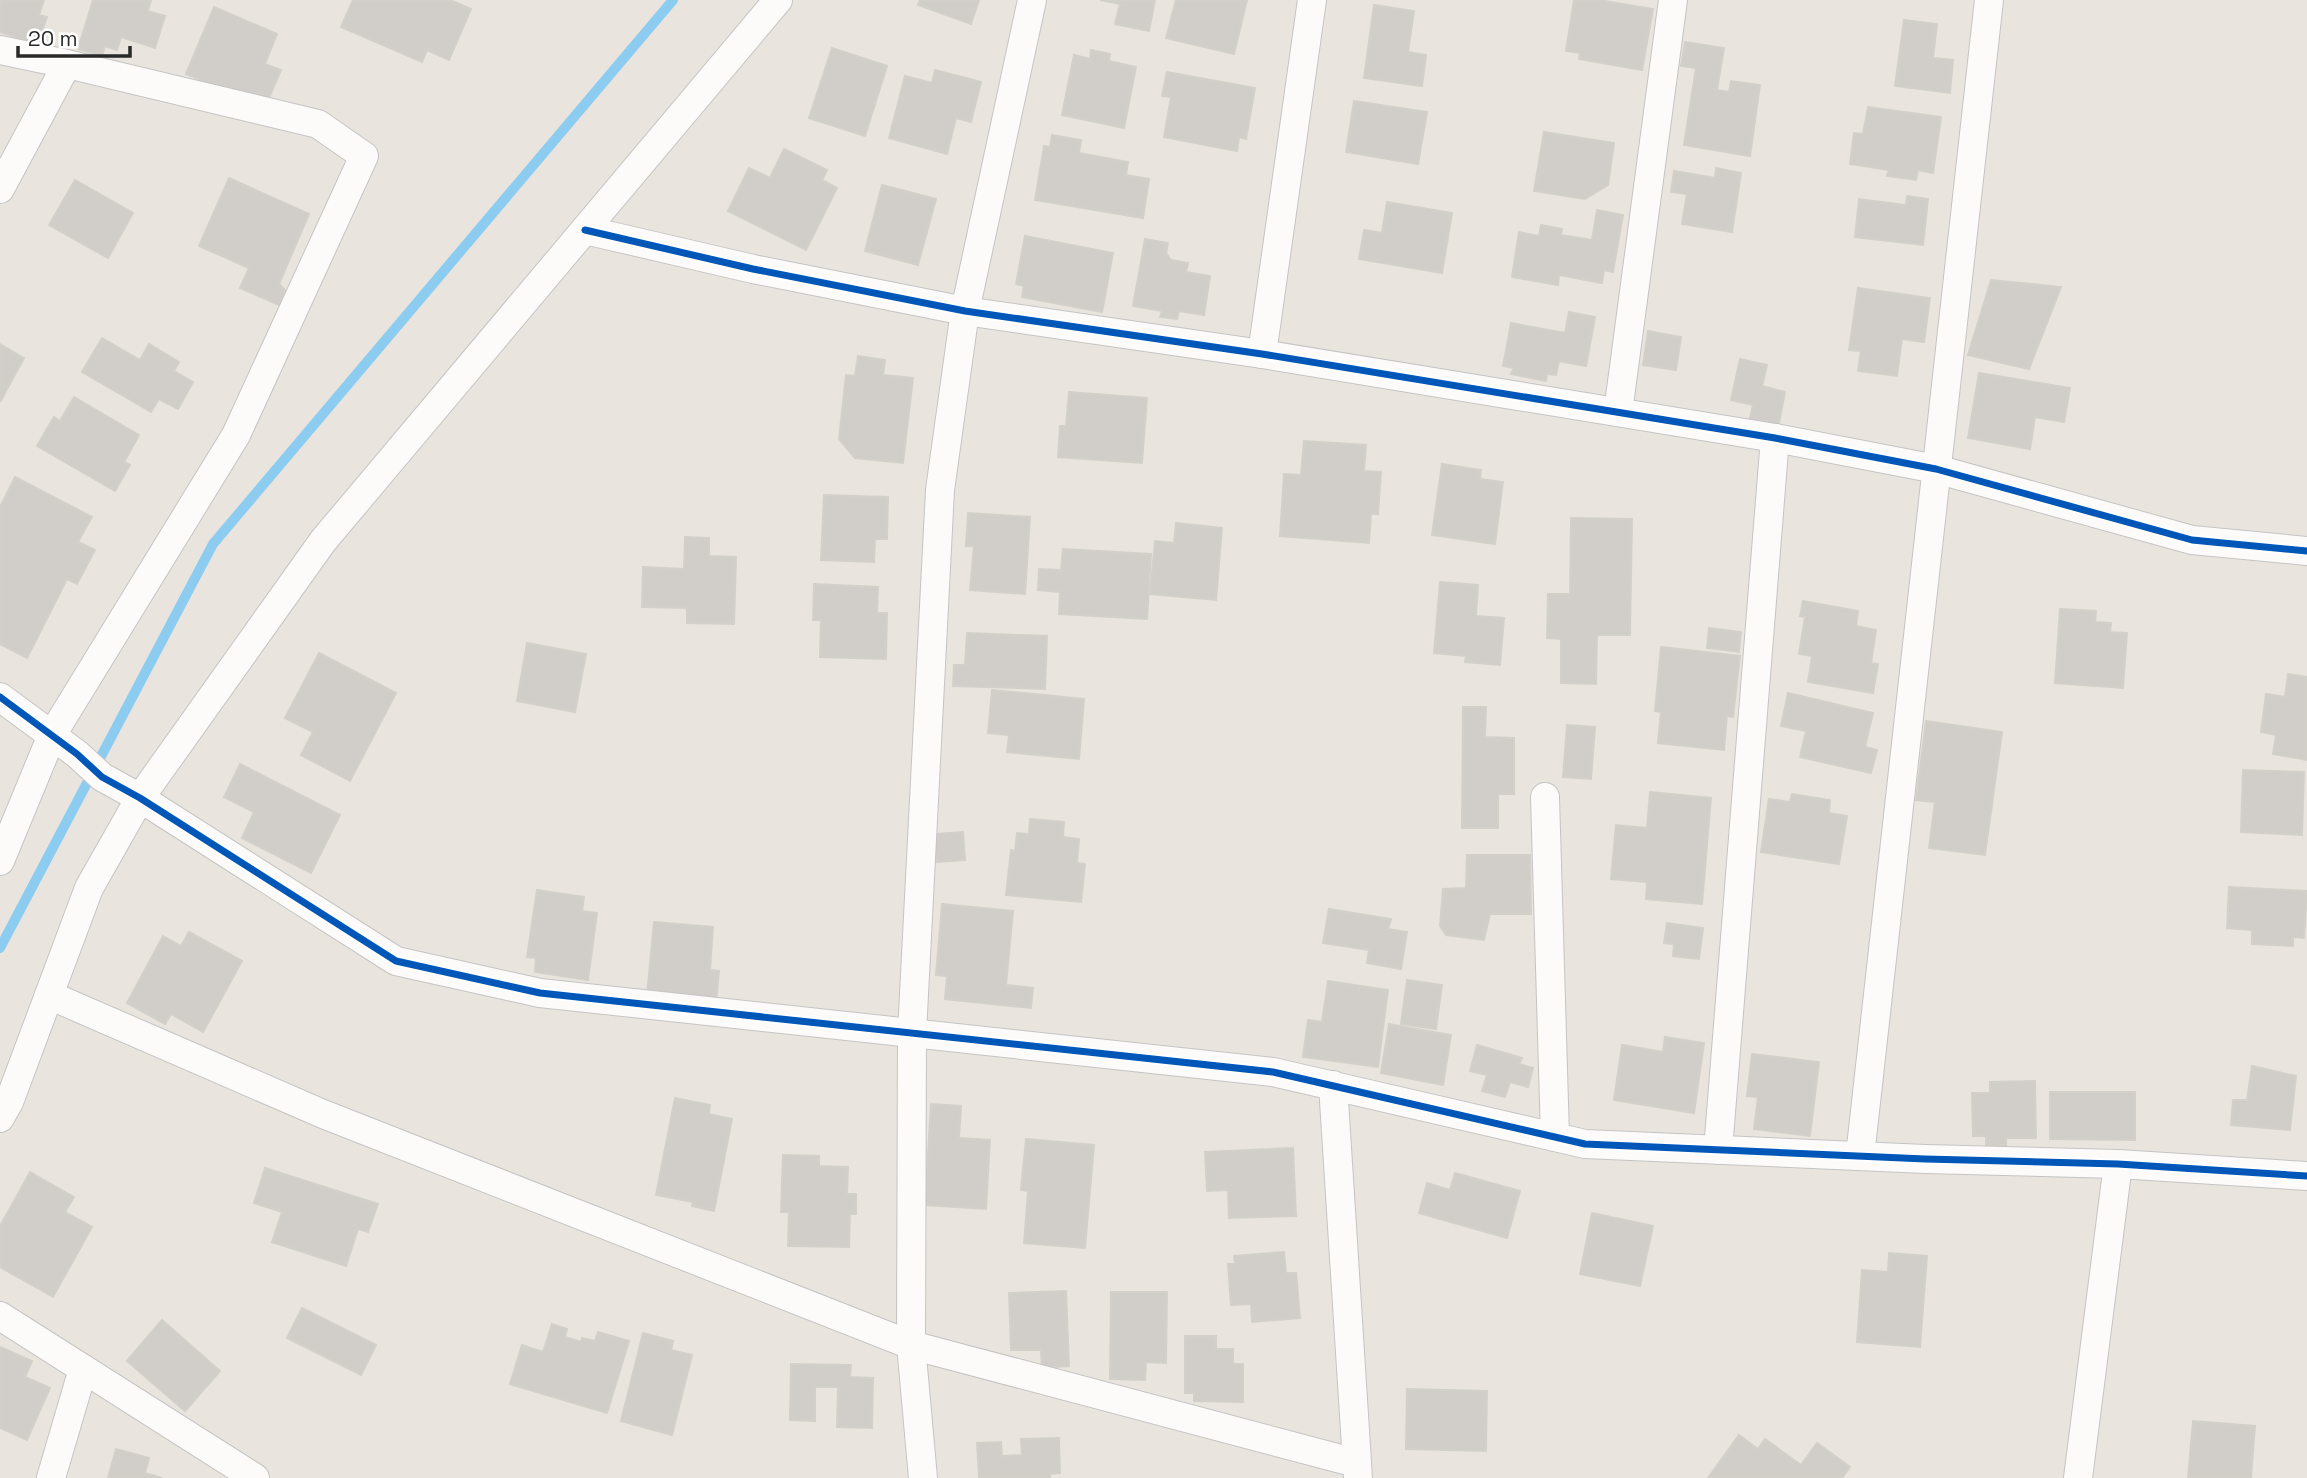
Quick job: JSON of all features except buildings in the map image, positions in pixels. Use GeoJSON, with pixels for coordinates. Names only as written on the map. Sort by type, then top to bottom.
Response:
{"type":"FeatureCollection","features":[{"type":"Feature","properties":{"kind":"street"},"geometry":{"type":"LineString","coordinates":[[0,1118],[9,1102],[89,888],[140,797],[323,541],[778,0]]}},
{"type":"Feature","properties":{"kind":"street"},"geometry":{"type":"LineString","coordinates":[[923,1478],[911,1345],[912,1033],[940,490],[965,311],[1032,0]]}},
{"type":"Feature","properties":{"kind":"street"},"geometry":{"type":"LineString","coordinates":[[1262,354],[1312,0]]}},
{"type":"Feature","properties":{"kind":"street"},"geometry":{"type":"LineString","coordinates":[[1618,412],[1673,0]]}},
{"type":"Feature","properties":{"kind":"street"},"geometry":{"type":"LineString","coordinates":[[1860,1156],[1989,0]]}},
{"type":"Feature","properties":{"kind":"street"},"geometry":{"type":"LineString","coordinates":[[0,50],[318,124],[364,156],[236,435],[52,735],[0,861]]}},
{"type":"Feature","properties":{"kind":"street"},"geometry":{"type":"LineString","coordinates":[[0,189],[67,64]]}},
{"type":"Feature","properties":{"kind":"street"},"geometry":{"type":"LineString","coordinates":[[585,230],[753,269],[965,311],[1262,354],[1775,438],[1936,469],[2192,540],[2307,551]]}},
{"type":"Feature","properties":{"kind":"street"},"geometry":{"type":"LineString","coordinates":[[1717,1150],[1775,438]]}},
{"type":"Feature","properties":{"kind":"street"},"geometry":{"type":"LineString","coordinates":[[0,697],[77,754],[102,777],[140,797],[396,961],[540,993],[1273,1072],[1585,1144],[2118,1164],[2307,1176]]}},
{"type":"Feature","properties":{"kind":"street"},"geometry":{"type":"LineString","coordinates":[[1545,797],[1555,1137]]}},
{"type":"Feature","properties":{"kind":"street"},"geometry":{"type":"LineString","coordinates":[[49,995],[323,1114],[911,1345],[1357,1470],[1333,1085]]}},
{"type":"Feature","properties":{"kind":"street"},"geometry":{"type":"LineString","coordinates":[[2078,1478],[2118,1164]]}},
{"type":"Feature","properties":{"kind":"street"},"geometry":{"type":"LineString","coordinates":[[0,1316],[255,1478]]}},
{"type":"Feature","properties":{"kind":"street"},"geometry":{"type":"LineString","coordinates":[[51,1478],[83,1369]]}},
{"type":"Feature","properties":{"kind":"waterway"},"geometry":{"type":"LineString","coordinates":[[0,948],[213,544],[673,0]]}},
{"type":"Feature","properties":{"kind":"cycle path"},"geometry":{"type":"LineString","coordinates":[[585,230],[753,269],[965,311],[1262,354],[1775,438],[1936,469],[2192,540],[2307,551]]}},
{"type":"Feature","properties":{"kind":"cycle path"},"geometry":{"type":"LineString","coordinates":[[0,697],[77,754],[102,777],[140,798],[396,961],[540,993],[1273,1072],[1585,1144],[1925,1159],[2118,1164],[2307,1176]]}}]}
